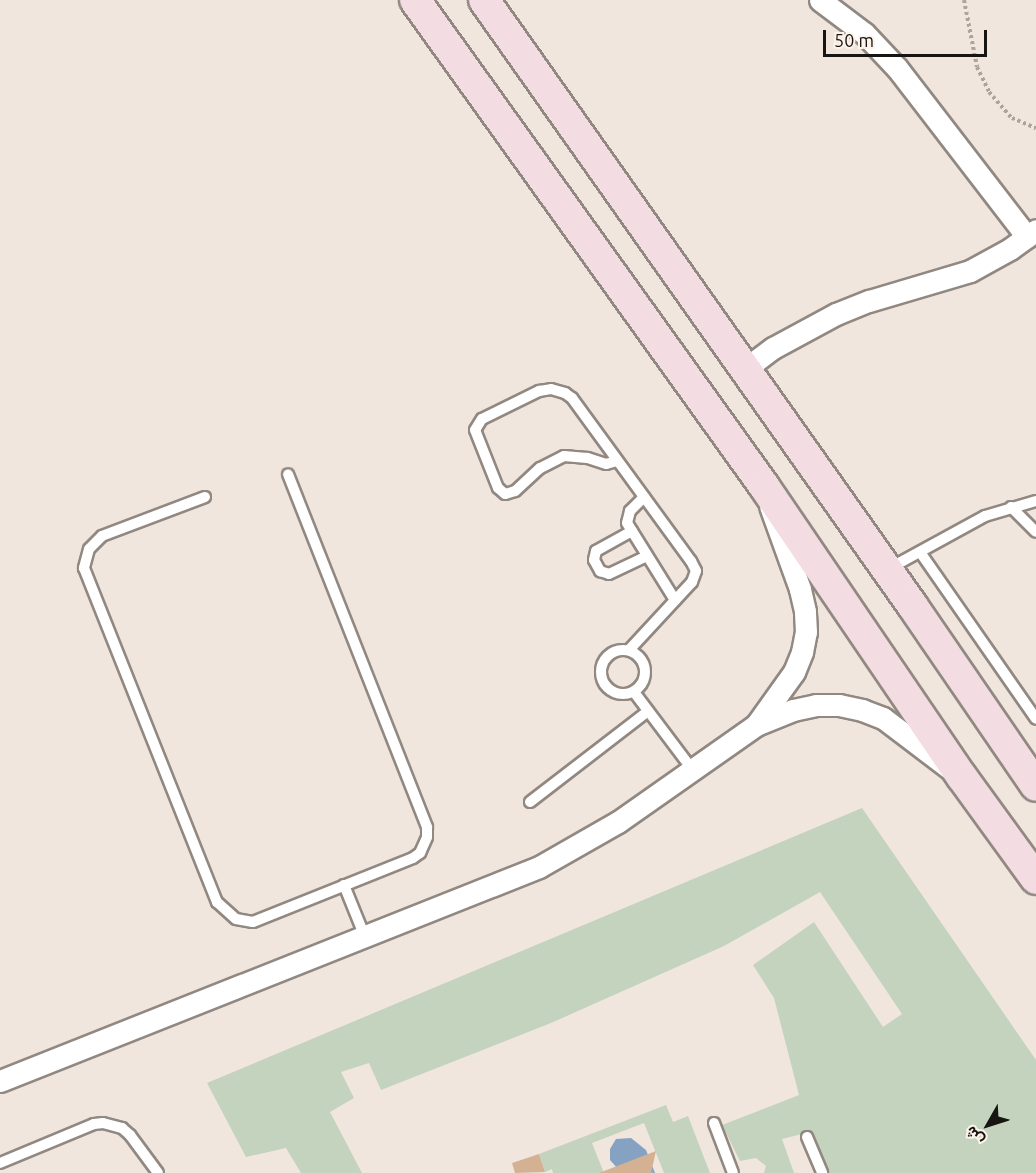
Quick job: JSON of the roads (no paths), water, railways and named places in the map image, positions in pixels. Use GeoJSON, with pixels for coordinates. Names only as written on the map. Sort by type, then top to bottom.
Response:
{"type":"FeatureCollection","features":[{"type":"Feature","properties":{"kind":"street"},"geometry":{"type":"LineString","coordinates":[[415,0],[764,486],[962,777],[1036,879]]}},
{"type":"Feature","properties":{"kind":"street"},"geometry":{"type":"LineString","coordinates":[[484,0],[887,570],[1036,786]]}},
{"type":"Feature","properties":{"kind":"street"},"geometry":{"type":"LineString","coordinates":[[745,369],[773,348],[836,314],[869,301],[959,275],[990,261],[1031,234],[897,68],[864,33],[820,0]]}},
{"type":"Feature","properties":{"kind":"street"},"geometry":{"type":"LineString","coordinates":[[756,725],[794,672],[802,652],[806,632],[805,611],[800,589],[780,538],[764,486]]}},
{"type":"Feature","properties":{"kind":"street"},"geometry":{"type":"LineString","coordinates":[[0,1081],[512,880],[566,854],[618,822],[756,725],[793,710],[816,705],[839,705],[883,718],[962,777]]}},
{"type":"Feature","properties":{"kind":"lane"},"geometry":{"type":"LineString","coordinates":[[617,461],[606,464],[587,458],[564,456],[540,468],[515,491],[505,494],[498,488],[475,430],[482,419],[539,391],[558,389],[572,398],[694,566],[696,571],[692,582],[629,650]]}},
{"type":"Feature","properties":{"kind":"lane"},"geometry":{"type":"LineString","coordinates":[[205,497],[102,536],[89,549],[84,568],[222,910],[236,919],[253,922],[413,858],[424,845],[427,827],[288,474]]}},
{"type":"Feature","properties":{"kind":"lane"},"geometry":{"type":"LineString","coordinates":[[644,496],[628,515],[627,523],[675,600]]}},
{"type":"Feature","properties":{"kind":"lane"},"geometry":{"type":"LineString","coordinates":[[887,570],[986,516],[1036,501]]}},
{"type":"Feature","properties":{"kind":"lane"},"geometry":{"type":"LineString","coordinates":[[1011,507],[1036,532]]}},
{"type":"Feature","properties":{"kind":"lane"},"geometry":{"type":"LineString","coordinates":[[632,531],[596,551],[594,560],[600,571],[609,574],[647,556]]}},
{"type":"Feature","properties":{"kind":"lane"},"geometry":{"type":"LineString","coordinates":[[920,552],[1036,719]]}},
{"type":"Feature","properties":{"kind":"lane"},"geometry":{"type":"LineString","coordinates":[[620,650],[629,650],[643,661],[645,670],[640,686],[634,692],[616,694],[603,683],[600,674],[605,658],[620,650]]}},
{"type":"Feature","properties":{"kind":"lane"},"geometry":{"type":"LineString","coordinates":[[634,692],[692,769]]}},
{"type":"Feature","properties":{"kind":"lane"},"geometry":{"type":"LineString","coordinates":[[530,802],[648,711]]}},
{"type":"Feature","properties":{"kind":"lane"},"geometry":{"type":"LineString","coordinates":[[344,885],[365,937]]}},
{"type":"Feature","properties":{"kind":"lane"},"geometry":{"type":"LineString","coordinates":[[0,1162],[94,1124],[103,1123],[122,1128],[130,1135],[158,1173]]}},
{"type":"Feature","properties":{"kind":"lane"},"geometry":{"type":"LineString","coordinates":[[714,1123],[733,1173]]}},
{"type":"Feature","properties":{"kind":"lane"},"geometry":{"type":"LineString","coordinates":[[807,1137],[822,1173]]}},
{"type":"Feature","properties":{"kind":"water"},"geometry":{"type":"Polygon","coordinates":[[[631,1138],[646,1150],[655,1173],[619,1170],[610,1160],[610,1149],[616,1139],[631,1138]]]}}]}
